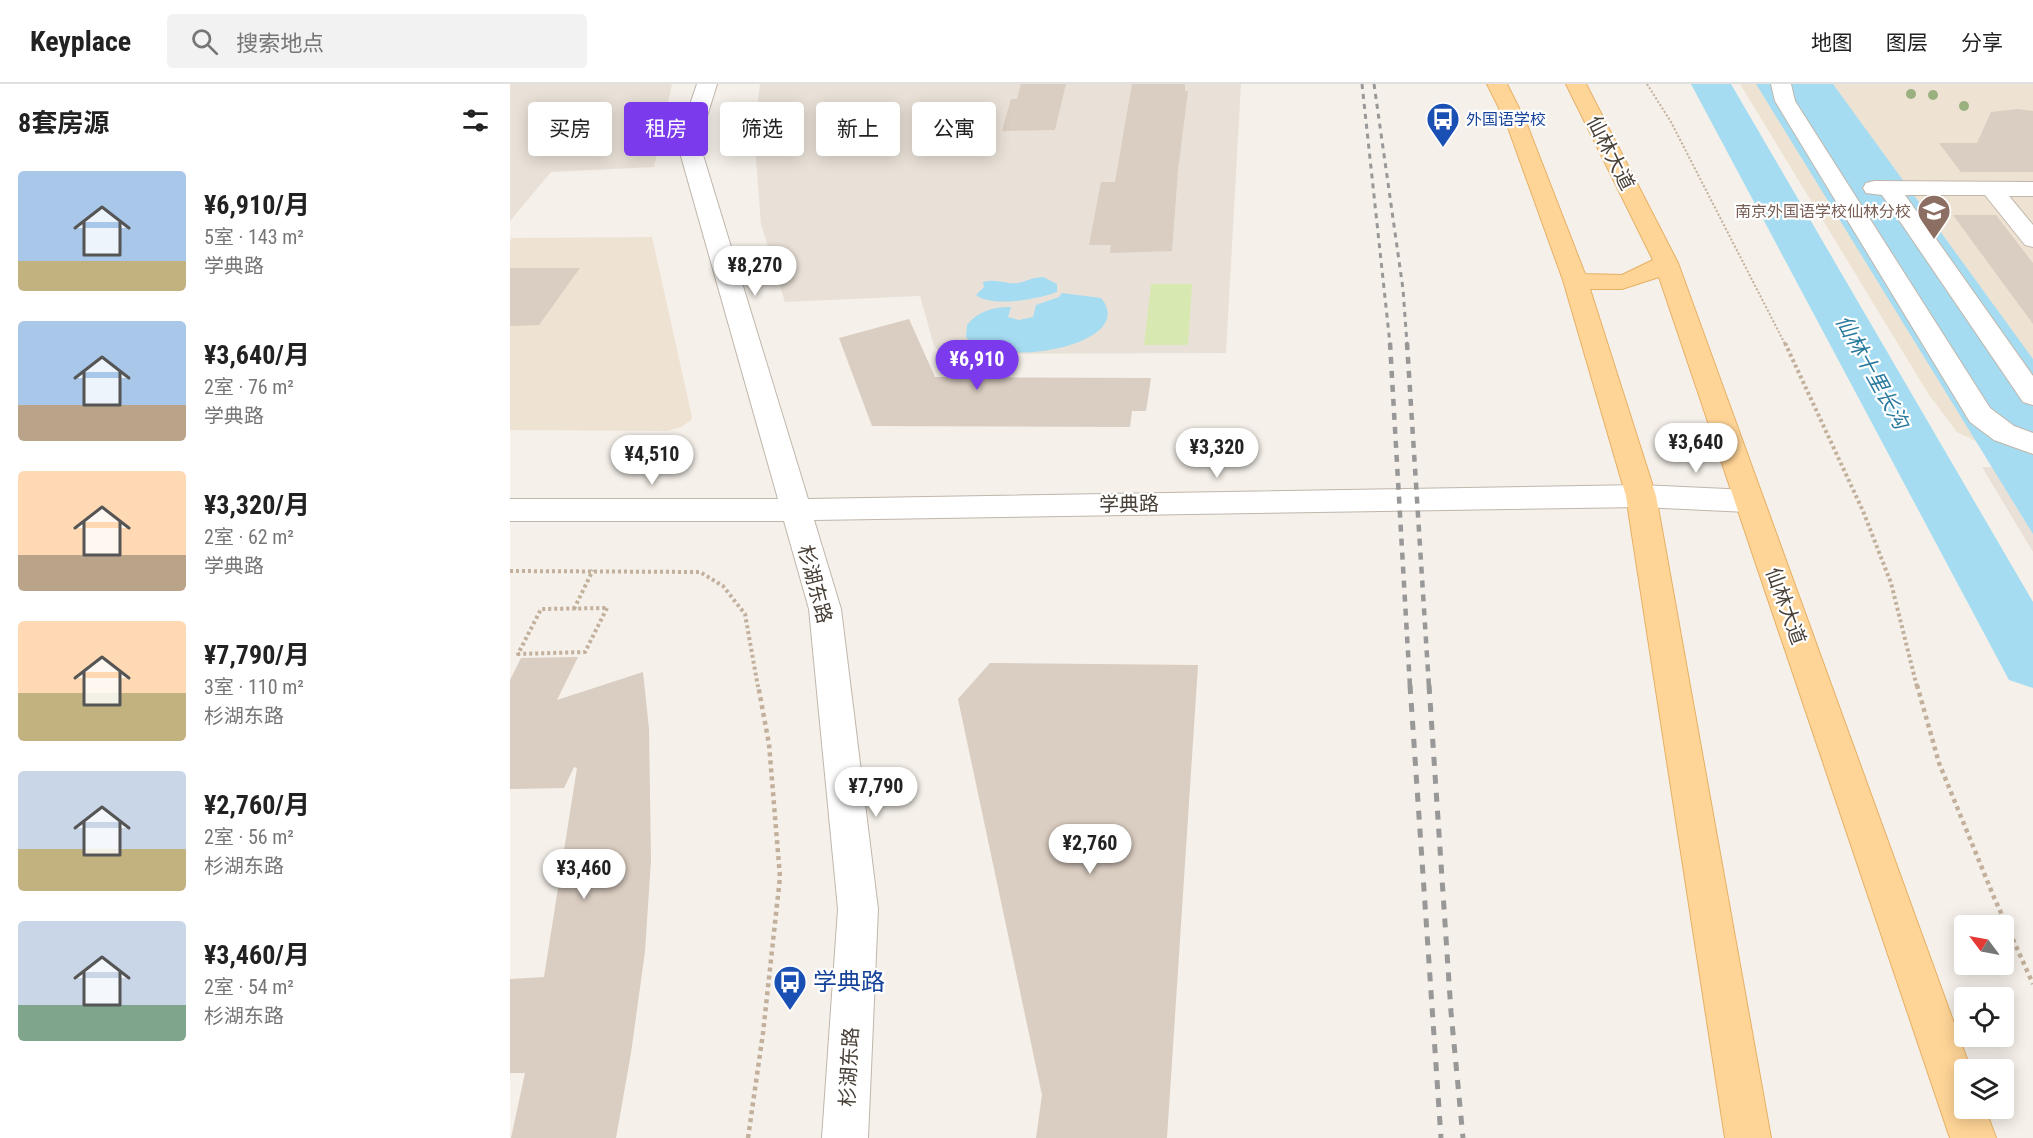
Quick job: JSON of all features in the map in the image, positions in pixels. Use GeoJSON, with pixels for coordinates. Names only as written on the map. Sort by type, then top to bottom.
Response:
{"type":"FeatureCollection","features":[{"type":"Feature","properties":{"kind":"main road"},"geometry":{"type":"LineString","coordinates":[[1497,84],[1516,122],[1575,279],[1641,496],[1748,1138]]}},
{"type":"Feature","properties":{"kind":"main road","name":"仙林大道"},"geometry":{"type":"LineString","coordinates":[[1576,84],[1666,263],[1973,1138]]}},
{"type":"Feature","properties":{"kind":"main road"},"geometry":{"type":"LineString","coordinates":[[1575,279],[1611,285],[1630,282],[1666,263]]}},
{"type":"Feature","properties":{"kind":"street","name":"杉湖东路"},"geometry":{"type":"LineString","coordinates":[[707,84],[688,142],[794,510],[825,609],[858,909],[845,1138]]}},
{"type":"Feature","properties":{"kind":"street"},"geometry":{"type":"LineString","coordinates":[[1781,84],[1785,101],[1980,415],[2004,433],[2033,444]]}},
{"type":"Feature","properties":{"kind":"street"},"geometry":{"type":"LineString","coordinates":[[1839,188],[2033,189]]}},
{"type":"Feature","properties":{"kind":"street"},"geometry":{"type":"LineString","coordinates":[[1889,188],[2033,396]]}},
{"type":"Feature","properties":{"kind":"street"},"geometry":{"type":"LineString","coordinates":[[1992,189],[2033,240]]}},
{"type":"Feature","properties":{"kind":"street","name":"学典路"},"geometry":{"type":"LineString","coordinates":[[510,510],[794,510],[1641,496],[1748,501]]}},
{"type":"Feature","properties":{"kind":"path"},"geometry":{"type":"LineString","coordinates":[[1647,84],[1671,122],[1796,365],[1863,511],[1891,583],[1939,763],[1993,895],[2033,984]]}},
{"type":"Feature","properties":{"kind":"path"},"geometry":{"type":"LineString","coordinates":[[510,572],[593,570],[700,572],[723,586],[745,614],[769,744],[780,877],[763,1033],[748,1138]]}},
{"type":"Feature","properties":{"kind":"path"},"geometry":{"type":"LineString","coordinates":[[574,609],[593,570]]}},
{"type":"Feature","properties":{"kind":"path"},"geometry":{"type":"LineString","coordinates":[[607,608],[585,652],[518,654],[541,609],[574,609],[607,608]]}},
{"type":"Feature","properties":{"kind":"shaded area"},"geometry":{"type":"Polygon","coordinates":[[[510,84],[672,84],[668,102],[624,102],[624,156],[656,156],[654,167],[551,172],[510,221],[510,84]]]}},
{"type":"Feature","properties":{"kind":"shaded area"},"geometry":{"type":"Polygon","coordinates":[[[760,84],[1241,84],[1226,353],[942,354],[934,346],[920,296],[785,302],[761,224],[756,156],[804,156],[804,102],[758,102],[760,84]]]}},
{"type":"Feature","properties":{"kind":"shaded area","name":"南京外国语学校仙林分校"},"geometry":{"type":"Polygon","coordinates":[[[1740,84],[2033,84],[2033,458],[2000,453],[1957,432],[1929,395],[1740,84]]]}},
{"type":"Feature","properties":{"kind":"shaded area"},"geometry":{"type":"Polygon","coordinates":[[[652,237],[691,420],[681,427],[667,431],[510,430],[510,241],[512,238],[652,237]]]}},
{"type":"Feature","properties":{"kind":"shaded area"},"geometry":{"type":"Polygon","coordinates":[[[1982,467],[2033,467],[2033,552],[1982,467]]]}},
{"type":"Feature","properties":{"kind":"green space"},"geometry":{"type":"Polygon","coordinates":[[[1151,284],[1192,284],[1188,345],[1144,345],[1151,284]]]}},
{"type":"Feature","properties":{"kind":"water"},"geometry":{"type":"Polygon","coordinates":[[[1756,84],[1833,84],[2033,359],[2033,534],[1756,84]]]}},
{"type":"Feature","properties":{"kind":"water"},"geometry":{"type":"Polygon","coordinates":[[[1043,277],[1057,284],[1057,292],[1004,302],[983,299],[976,295],[984,287],[983,282],[1018,283],[1043,277]]]}},
{"type":"Feature","properties":{"kind":"water"},"geometry":{"type":"Polygon","coordinates":[[[1062,293],[1101,298],[1108,315],[1101,329],[1083,340],[1059,348],[1032,352],[1005,352],[982,347],[966,337],[967,325],[981,313],[1011,307],[1008,317],[1019,320],[1033,317],[1036,305],[1059,297],[1062,293]]]}},
{"type":"Feature","properties":{"kind":"building"},"geometry":{"type":"Polygon","coordinates":[[[1021,84],[1066,84],[1055,130],[1002,131],[1011,99],[1017,99],[1021,84]]]}},
{"type":"Feature","properties":{"kind":"building"},"geometry":{"type":"Polygon","coordinates":[[[1132,84],[1185,84],[1185,91],[1188,91],[1178,170],[1172,251],[1110,253],[1111,245],[1089,245],[1101,182],[1115,182],[1132,84]]]}},
{"type":"Feature","properties":{"kind":"building"},"geometry":{"type":"Polygon","coordinates":[[[2018,109],[2033,111],[2033,172],[1961,172],[1939,143],[1977,143],[1991,112],[2018,109]]]}},
{"type":"Feature","properties":{"kind":"building"},"geometry":{"type":"Polygon","coordinates":[[[1953,215],[1996,215],[2033,263],[2033,324],[1953,215]]]}},
{"type":"Feature","properties":{"kind":"building"},"geometry":{"type":"Polygon","coordinates":[[[510,268],[580,268],[539,325],[510,326],[510,268]]]}},
{"type":"Feature","properties":{"kind":"building"},"geometry":{"type":"Polygon","coordinates":[[[909,319],[935,377],[1151,378],[1146,411],[1132,411],[1130,427],[872,426],[839,338],[909,319]]]}},
{"type":"Feature","properties":{"kind":"building"},"geometry":{"type":"Polygon","coordinates":[[[578,657],[557,700],[643,672],[649,729],[651,860],[645,951],[631,1053],[616,1138],[511,1138],[525,1073],[510,1073],[510,979],[544,977],[577,768],[574,767],[564,788],[510,789],[510,680],[521,658],[578,657]]]}},
{"type":"Feature","properties":{"kind":"building"},"geometry":{"type":"Polygon","coordinates":[[[990,663],[1198,665],[1167,1138],[1036,1138],[1042,1095],[958,699],[990,663]]]}},
{"type":"Feature","properties":{"kind":"waterway","name":"仙林十里长沟"},"geometry":{"type":"LineString","coordinates":[[1711,84],[2033,661]]}},
{"type":"Feature","properties":{"kind":"railway"},"geometry":{"type":"LineString","coordinates":[[1362,84],[1390,344]]}},
{"type":"Feature","properties":{"kind":"railway"},"geometry":{"type":"LineString","coordinates":[[1374,84],[1403,289],[1407,344]]}},
{"type":"Feature","properties":{"kind":"railway"},"geometry":{"type":"LineString","coordinates":[[1390,343],[1410,687]]}},
{"type":"Feature","properties":{"kind":"railway"},"geometry":{"type":"LineString","coordinates":[[1407,343],[1429,687]]}},
{"type":"Feature","properties":{"kind":"railway"},"geometry":{"type":"LineString","coordinates":[[1410,685],[1441,1138]]}},
{"type":"Feature","properties":{"kind":"railway"},"geometry":{"type":"LineString","coordinates":[[1429,685],[1451,1012],[1463,1138]]}},
{"type":"Feature","properties":{"kind":"place","name":"外国语学校"},"geometry":{"type":"Point","coordinates":[1443,148]}},
{"type":"Feature","properties":{"kind":"place","name":"南京外国语学校仙林分校"},"geometry":{"type":"Point","coordinates":[1934,240]}},
{"type":"Feature","properties":{"kind":"place","name":"学典路"},"geometry":{"type":"Point","coordinates":[790,1011]}}]}
